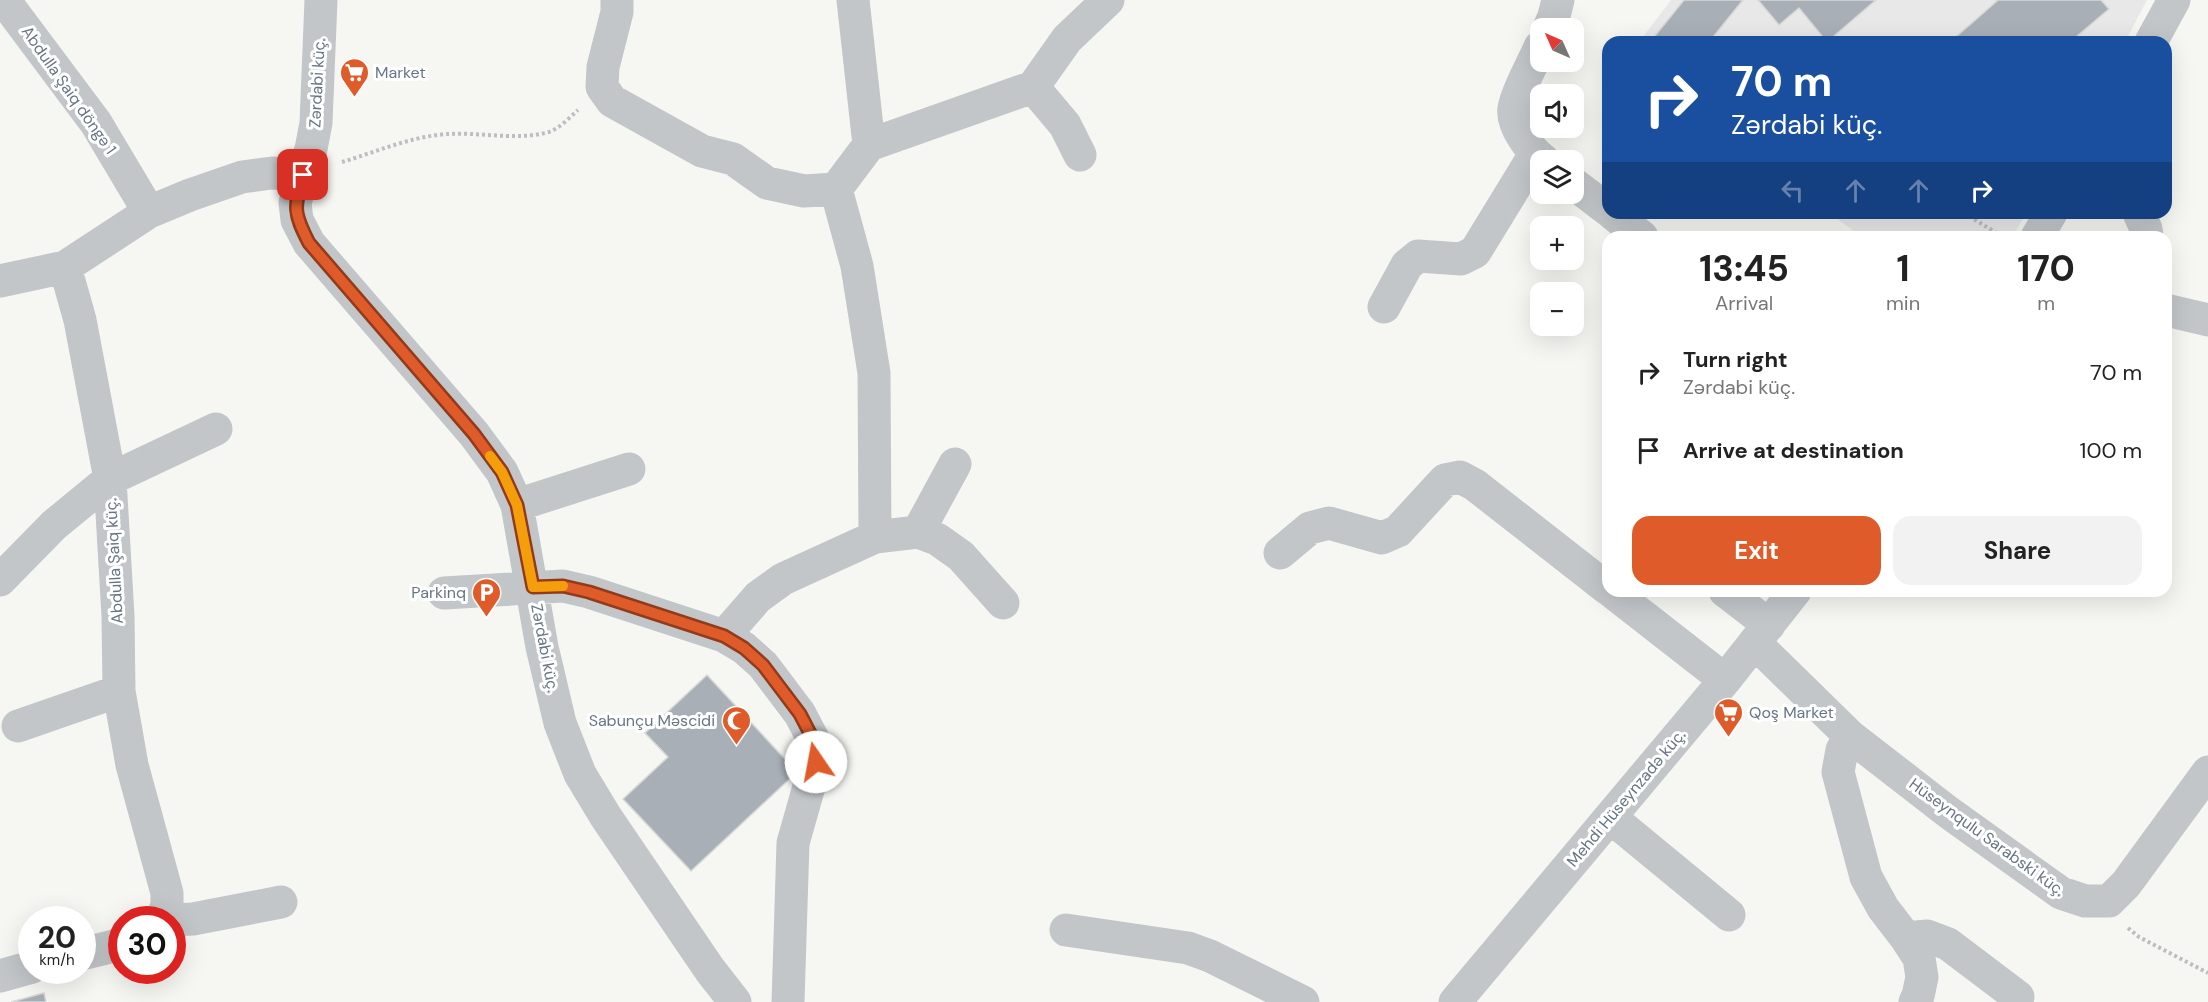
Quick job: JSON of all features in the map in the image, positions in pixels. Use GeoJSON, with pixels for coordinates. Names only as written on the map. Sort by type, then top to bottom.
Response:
{"type":"FeatureCollection","features":[{"type":"Feature","properties":{"kind":"street","name":"Abdulla Şaiq döngə 1"},"geometry":{"type":"LineString","coordinates":[[4,0],[96,123],[149,212]]}},
{"type":"Feature","properties":{"kind":"street","name":"Zərdabi küç."},"geometry":{"type":"LineString","coordinates":[[321,0],[316,123],[295,203],[297,220],[309,243],[474,434],[502,472],[517,505],[542,647],[560,723],[580,774],[606,817],[703,960],[735,1002]]}},
{"type":"Feature","properties":{"kind":"street"},"geometry":{"type":"LineString","coordinates":[[617,0],[617,12],[603,67],[602,87],[612,101],[702,151],[733,159],[766,183],[804,191],[836,189],[869,145],[1033,87],[1067,39],[1108,0]]}},
{"type":"Feature","properties":{"kind":"street"},"geometry":{"type":"LineString","coordinates":[[853,0],[869,145]]}},
{"type":"Feature","properties":{"kind":"street"},"geometry":{"type":"LineString","coordinates":[[1553,18],[1558,0]]}},
{"type":"Feature","properties":{"kind":"street"},"geometry":{"type":"LineString","coordinates":[[2154,36],[2174,0]]}},
{"type":"Feature","properties":{"kind":"street"},"geometry":{"type":"LineString","coordinates":[[1530,70],[1513,110],[1519,131],[1534,150]]}},
{"type":"Feature","properties":{"kind":"street"},"geometry":{"type":"LineString","coordinates":[[1033,87],[1065,125],[1080,155]]}},
{"type":"Feature","properties":{"kind":"street"},"geometry":{"type":"LineString","coordinates":[[1384,307],[1407,265],[1418,256],[1461,259],[1475,252],[1530,170]]}},
{"type":"Feature","properties":{"kind":"street"},"geometry":{"type":"LineString","coordinates":[[0,281],[65,267],[149,212],[190,195],[242,177],[272,173],[303,175]]}},
{"type":"Feature","properties":{"kind":"street"},"geometry":{"type":"LineString","coordinates":[[836,189],[857,266],[874,373],[875,537]]}},
{"type":"Feature","properties":{"kind":"street"},"geometry":{"type":"LineString","coordinates":[[1584,192],[1602,205]]}},
{"type":"Feature","properties":{"kind":"street"},"geometry":{"type":"LineString","coordinates":[[1620,219],[1634,231]]}},
{"type":"Feature","properties":{"kind":"street","name":"Abdulla Şaiq küç."},"geometry":{"type":"LineString","coordinates":[[65,267],[80,320],[110,479],[118,616],[118,691],[132,765],[167,893],[166,906]]}},
{"type":"Feature","properties":{"kind":"street"},"geometry":{"type":"LineString","coordinates":[[2172,311],[2208,320]]}},
{"type":"Feature","properties":{"kind":"street"},"geometry":{"type":"LineString","coordinates":[[0,580],[54,525],[110,479],[216,429]]}},
{"type":"Feature","properties":{"kind":"street"},"geometry":{"type":"LineString","coordinates":[[918,532],[955,464]]}},
{"type":"Feature","properties":{"kind":"street"},"geometry":{"type":"LineString","coordinates":[[517,505],[629,469]]}},
{"type":"Feature","properties":{"kind":"street"},"geometry":{"type":"LineString","coordinates":[[1280,553],[1310,528],[1329,523],[1382,538],[1398,531],[1445,480],[1460,477],[1475,485],[1602,585]]}},
{"type":"Feature","properties":{"kind":"street"},"geometry":{"type":"LineString","coordinates":[[724,636],[758,597],[783,579],[875,537],[918,532],[937,538],[961,556],[1003,603]]}},
{"type":"Feature","properties":{"kind":"street"},"geometry":{"type":"LineString","coordinates":[[444,593],[563,586],[589,592],[724,636],[744,648],[763,665],[800,714],[814,741],[816,762],[793,843],[788,1002]]}},
{"type":"Feature","properties":{"kind":"street"},"geometry":{"type":"LineString","coordinates":[[1618,597],[1725,680]]}},
{"type":"Feature","properties":{"kind":"street","name":"Hüseynqulu Sarabski küç."},"geometry":{"type":"LineString","coordinates":[[1730,597],[1850,736],[1948,812],[2061,893],[2085,901],[2109,901]]}},
{"type":"Feature","properties":{"kind":"street","name":"Mehdi Hüseynzadə küç."},"geometry":{"type":"LineString","coordinates":[[1455,1002],[1725,680],[1790,597]]}},
{"type":"Feature","properties":{"kind":"street"},"geometry":{"type":"LineString","coordinates":[[18,726],[118,691]]}},
{"type":"Feature","properties":{"kind":"street"},"geometry":{"type":"LineString","coordinates":[[1850,736],[1842,750],[1838,772],[1866,877],[1883,909],[1919,958],[1922,977],[1915,1002]]}},
{"type":"Feature","properties":{"kind":"street"},"geometry":{"type":"LineString","coordinates":[[2109,901],[2126,884],[2208,772]]}},
{"type":"Feature","properties":{"kind":"street"},"geometry":{"type":"LineString","coordinates":[[1610,817],[1729,915]]}},
{"type":"Feature","properties":{"kind":"street"},"geometry":{"type":"LineString","coordinates":[[186,919],[281,902]]}},
{"type":"Feature","properties":{"kind":"street"},"geometry":{"type":"LineString","coordinates":[[1066,930],[1188,948],[1303,1002]]}},
{"type":"Feature","properties":{"kind":"street"},"geometry":{"type":"LineString","coordinates":[[1906,938],[1928,936],[1948,944],[2018,997]]}},
{"type":"Feature","properties":{"kind":"street"},"geometry":{"type":"LineString","coordinates":[[0,975],[18,970]]}},
{"type":"Feature","properties":{"kind":"path"},"geometry":{"type":"LineString","coordinates":[[303,175],[417,139],[448,134],[526,135],[550,131],[565,123],[602,87]]}},
{"type":"Feature","properties":{"kind":"path"},"geometry":{"type":"LineString","coordinates":[[1974,219],[1993,231]]}},
{"type":"Feature","properties":{"kind":"path"},"geometry":{"type":"LineString","coordinates":[[2109,901],[2123,924],[2139,937],[2208,973]]}},
{"type":"Feature","properties":{"kind":"shaded area"},"geometry":{"type":"Polygon","coordinates":[[[1671,0],[2147,0],[2128,36],[1644,36],[1671,0]]]}},
{"type":"Feature","properties":{"kind":"shaded area"},"geometry":{"type":"Polygon","coordinates":[[[1837,219],[2022,219],[2016,231],[1854,231],[1837,219]]]}},
{"type":"Feature","properties":{"kind":"building"},"geometry":{"type":"Polygon","coordinates":[[[1684,0],[1743,0],[1714,36],[1655,36],[1684,0]]]}},
{"type":"Feature","properties":{"kind":"building"},"geometry":{"type":"Polygon","coordinates":[[[1758,0],[1876,0],[1834,36],[1822,36],[1799,8],[1779,25],[1758,0]]]}},
{"type":"Feature","properties":{"kind":"building"},"geometry":{"type":"Polygon","coordinates":[[[2101,0],[2109,9],[2077,36],[1957,36],[1997,1],[2101,0]]]}},
{"type":"Feature","properties":{"kind":"building"},"geometry":{"type":"Polygon","coordinates":[[[707,675],[797,772],[691,871],[623,799],[668,757],[645,733],[707,675]]]}},
{"type":"Feature","properties":{"kind":"building"},"geometry":{"type":"Polygon","coordinates":[[[44,993],[46,1002],[11,1002],[44,993]]]}},
{"type":"Feature","properties":{"kind":"slow traffic"},"geometry":{"type":"LineString","coordinates":[[490,456],[502,472],[517,505],[533,587],[563,586]]}},
{"type":"Feature","properties":{"kind":"place","name":"Market"},"geometry":{"type":"Point","coordinates":[354,98]}},
{"type":"Feature","properties":{"kind":"place","name":"Parkinq"},"geometry":{"type":"Point","coordinates":[487,618]}},
{"type":"Feature","properties":{"kind":"place","name":"Qoş Market"},"geometry":{"type":"Point","coordinates":[1728,738]}},
{"type":"Feature","properties":{"kind":"place","name":"Sabunçu Məscidi"},"geometry":{"type":"Point","coordinates":[736,746]}},
{"type":"Feature","properties":{"kind":"route"},"geometry":{"type":"LineString","coordinates":[[303,175],[295,203],[297,220],[309,243],[474,434],[502,472],[517,505],[533,587],[563,586],[589,592],[724,636],[744,648],[763,665],[800,714],[814,741],[816,762]]}}]}
